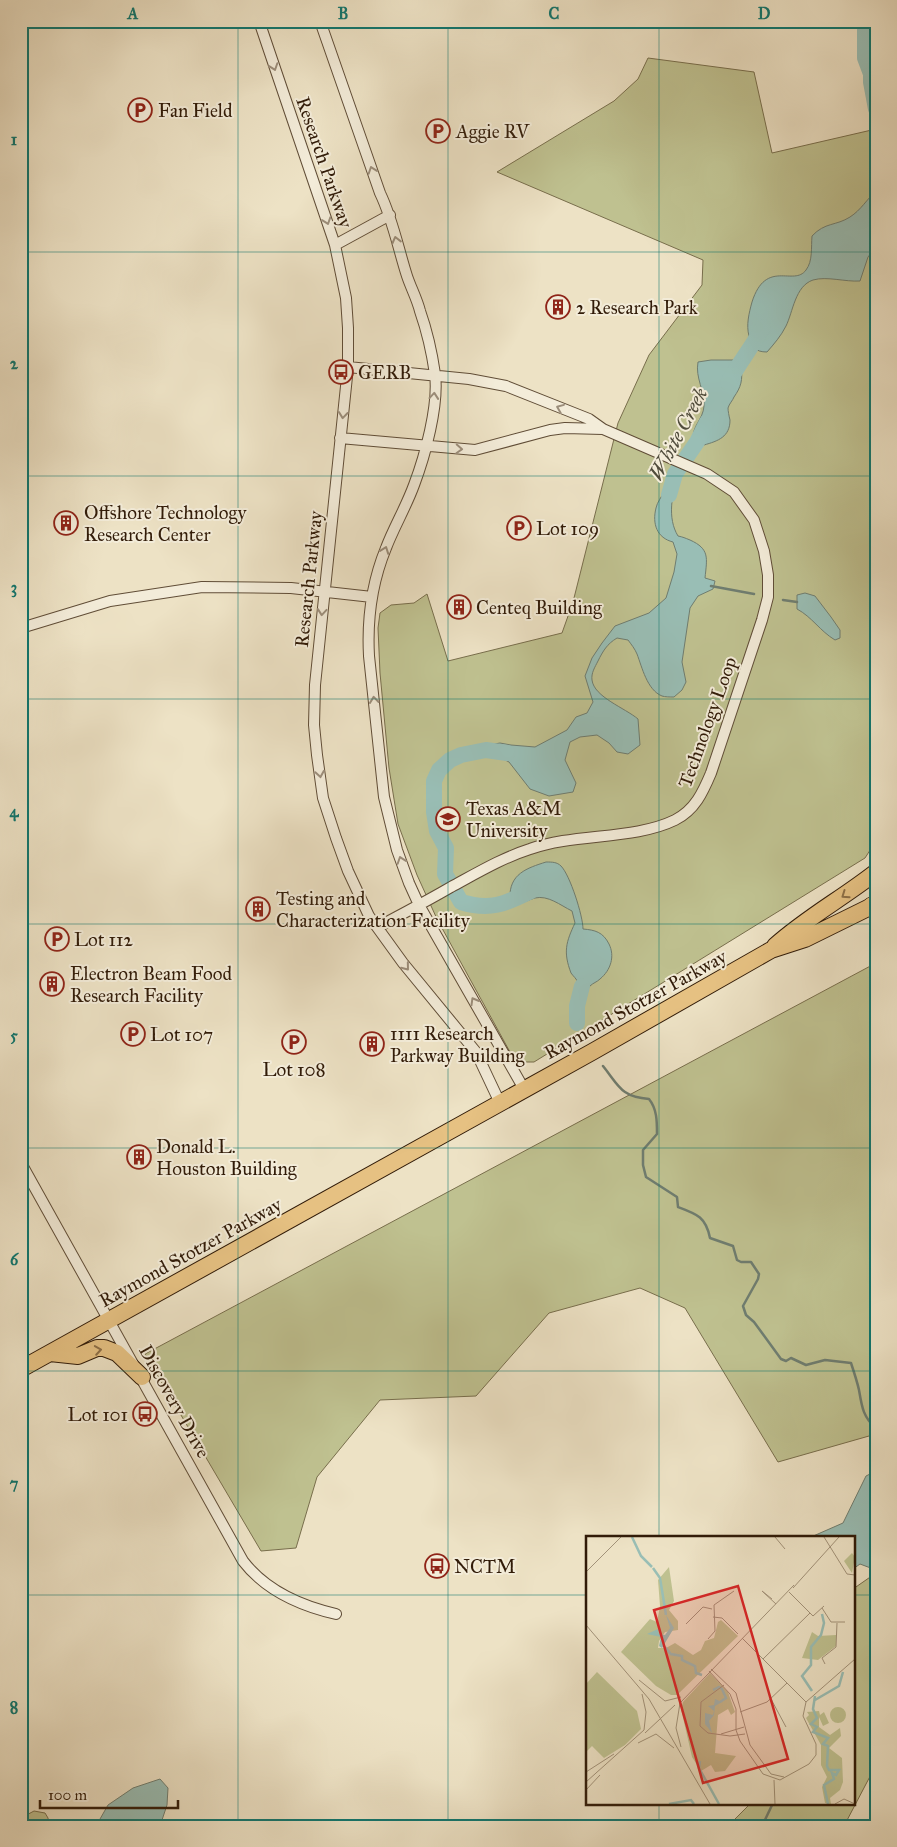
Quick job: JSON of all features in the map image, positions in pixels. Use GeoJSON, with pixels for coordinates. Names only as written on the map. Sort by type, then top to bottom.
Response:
{"type":"FeatureCollection","features":[{"type":"Feature","properties":{"kind":"main road","name":"Raymond Stotzer Parkway"},"geometry":{"type":"LineString","coordinates":[[771,950],[796,927],[827,908],[876,872]]}},
{"type":"Feature","properties":{"kind":"main road","name":"Raymond Stotzer Parkway"},"geometry":{"type":"LineString","coordinates":[[21,1369],[771,950],[805,939],[875,905]]}},
{"type":"Feature","properties":{"kind":"main road"},"geometry":{"type":"LineString","coordinates":[[50,1353],[78,1356],[97,1348],[104,1348],[117,1353],[142,1377]]}},
{"type":"Feature","properties":{"kind":"street","name":"Research Parkway"},"geometry":{"type":"LineString","coordinates":[[259,21],[335,245],[346,298],[348,367],[315,685],[314,725],[316,755],[324,798],[348,871],[366,910],[403,963],[476,1052],[500,1102]]}},
{"type":"Feature","properties":{"kind":"street"},"geometry":{"type":"LineString","coordinates":[[320,21],[380,193],[390,215],[400,255],[427,334],[435,375],[434,395],[426,446],[413,487],[385,550],[372,597],[368,635],[369,656],[384,797],[397,850],[419,906],[524,1089]]}},
{"type":"Feature","properties":{"kind":"street"},"geometry":{"type":"LineString","coordinates":[[335,245],[390,215]]}},
{"type":"Feature","properties":{"kind":"street","name":"Technology Loop"},"geometry":{"type":"LineString","coordinates":[[348,367],[469,379],[506,386],[589,419],[603,429],[653,449],[707,474],[734,492],[754,520],[764,551],[768,575],[768,597],[762,620],[703,794],[691,809],[676,820],[638,831],[556,841],[530,849],[498,862],[378,927]]}},
{"type":"Feature","properties":{"kind":"street","name":"Technology Loop"},"geometry":{"type":"LineString","coordinates":[[340,438],[475,450],[550,430],[565,428],[603,429]]}},
{"type":"Feature","properties":{"kind":"street"},"geometry":{"type":"LineString","coordinates":[[21,628],[110,601],[202,587],[292,588],[372,597]]}},
{"type":"Feature","properties":{"kind":"street","name":"Discovery Drive"},"geometry":{"type":"LineString","coordinates":[[21,1163],[250,1570],[279,1593],[308,1607],[336,1614]]}},
{"type":"Feature","properties":{"kind":"green space"},"geometry":{"type":"Polygon","coordinates":[[[648,58],[754,72],[772,153],[876,129],[876,841],[865,858],[534,1062],[520,1062],[510,1052],[437,919],[417,875],[398,824],[389,768],[380,673],[378,628],[380,613],[391,605],[414,603],[427,594],[448,661],[562,633],[573,602],[618,423],[649,355],[702,285],[703,260],[497,172],[614,101],[638,79],[648,58]]]}},
{"type":"Feature","properties":{"kind":"green space"},"geometry":{"type":"Polygon","coordinates":[[[876,963],[876,1434],[778,1462],[685,1308],[640,1288],[549,1313],[476,1396],[380,1400],[317,1477],[296,1548],[261,1551],[145,1354],[876,963]]]}},
{"type":"Feature","properties":{"kind":"green space"},"geometry":{"type":"Polygon","coordinates":[[[876,1573],[876,1765],[844,1826],[728,1826],[748,1806],[747,1804],[854,1804],[854,1588],[876,1573]]]}},
{"type":"Feature","properties":{"kind":"green space"},"geometry":{"type":"Polygon","coordinates":[[[34,1811],[45,1813],[49,1826],[21,1826],[21,1818],[34,1811]]]}},
{"type":"Feature","properties":{"kind":"water"},"geometry":{"type":"Polygon","coordinates":[[[876,191],[876,247],[868,257],[860,281],[818,279],[807,283],[798,294],[786,326],[777,340],[767,352],[757,350],[750,340],[748,323],[752,302],[758,289],[765,281],[772,277],[794,276],[806,270],[810,262],[812,236],[821,228],[850,217],[876,191]]]}},
{"type":"Feature","properties":{"kind":"water"},"geometry":{"type":"Polygon","coordinates":[[[733,360],[741,367],[742,380],[728,408],[730,420],[728,431],[718,440],[704,445],[693,440],[694,430],[702,415],[704,406],[697,368],[698,362],[733,360]]]}},
{"type":"Feature","properties":{"kind":"water"},"geometry":{"type":"Polygon","coordinates":[[[670,472],[678,475],[672,506],[675,529],[678,536],[701,547],[706,555],[705,578],[715,581],[713,589],[698,596],[690,608],[682,662],[686,682],[682,690],[674,697],[662,696],[652,689],[636,652],[628,640],[617,638],[614,640],[600,657],[593,672],[592,680],[598,692],[638,719],[640,745],[628,754],[617,752],[609,743],[597,735],[580,737],[570,742],[565,760],[576,783],[573,792],[549,796],[530,789],[509,762],[486,750],[489,745],[500,743],[535,747],[567,730],[576,717],[587,713],[593,702],[585,676],[592,658],[602,643],[615,626],[649,613],[666,598],[677,554],[673,542],[663,537],[657,530],[655,514],[670,472]]]}},
{"type":"Feature","properties":{"kind":"water"},"geometry":{"type":"Polygon","coordinates":[[[805,593],[815,596],[840,630],[840,638],[835,640],[797,609],[797,595],[805,593]]]}},
{"type":"Feature","properties":{"kind":"water"},"geometry":{"type":"Polygon","coordinates":[[[546,862],[558,864],[565,871],[581,915],[583,929],[601,934],[607,940],[612,953],[611,963],[607,971],[588,988],[582,1004],[577,1006],[576,1000],[579,986],[571,973],[566,953],[569,936],[575,923],[572,911],[545,898],[535,898],[516,904],[510,898],[510,890],[520,873],[546,862]]]}},
{"type":"Feature","properties":{"kind":"water"},"geometry":{"type":"Polygon","coordinates":[[[876,1471],[876,1570],[860,1564],[854,1568],[854,1536],[813,1536],[843,1523],[866,1476],[876,1471]]]}},
{"type":"Feature","properties":{"kind":"water"},"geometry":{"type":"Polygon","coordinates":[[[160,1779],[168,1788],[167,1805],[160,1826],[96,1826],[108,1805],[133,1788],[160,1779]]]}},
{"type":"Feature","properties":{"kind":"waterway","name":"White Creek"},"geometry":{"type":"LineString","coordinates":[[865,21],[865,58],[871,74],[876,109]]}},
{"type":"Feature","properties":{"kind":"waterway","name":"White Creek"},"geometry":{"type":"LineString","coordinates":[[728,383],[763,327]]}},
{"type":"Feature","properties":{"kind":"waterway","name":"White Creek"},"geometry":{"type":"LineString","coordinates":[[669,495],[675,474],[697,442],[707,422]]}},
{"type":"Feature","properties":{"kind":"waterway"},"geometry":{"type":"LineString","coordinates":[[711,586],[754,594]]}},
{"type":"Feature","properties":{"kind":"waterway"},"geometry":{"type":"LineString","coordinates":[[783,600],[797,602]]}},
{"type":"Feature","properties":{"kind":"waterway","name":"White Creek"},"geometry":{"type":"LineString","coordinates":[[507,753],[486,750],[461,755],[450,760],[439,770],[434,781],[434,812],[437,831],[446,848],[445,874],[461,902],[481,906],[497,905],[531,891]]}},
{"type":"Feature","properties":{"kind":"waterway","name":"White Creek"},"geometry":{"type":"LineString","coordinates":[[577,1023],[577,1006],[582,986]]}},
{"type":"Feature","properties":{"kind":"waterway","name":"White Creek"},"geometry":{"type":"LineString","coordinates":[[603,1066],[617,1085],[626,1093],[649,1099],[654,1107],[657,1120],[657,1134],[643,1150],[643,1165],[646,1177],[677,1197],[678,1207],[700,1217],[706,1225],[710,1238],[733,1246],[737,1260],[751,1262],[759,1274],[743,1306],[746,1315],[754,1322],[781,1359],[786,1361],[791,1358],[806,1365],[825,1360],[851,1363],[864,1411],[868,1420],[876,1429]]}},
{"type":"Feature","properties":{"kind":"waterway","name":"White Creek"},"geometry":{"type":"LineString","coordinates":[[764,1826],[773,1804]]}},
{"type":"Feature","properties":{"kind":"place","name":"Fan Field"},"geometry":{"type":"Point","coordinates":[140,110]}},
{"type":"Feature","properties":{"kind":"place","name":"Aggie RV"},"geometry":{"type":"Point","coordinates":[438,131]}},
{"type":"Feature","properties":{"kind":"place","name":"2 Research Park"},"geometry":{"type":"Point","coordinates":[558,307]}},
{"type":"Feature","properties":{"kind":"place","name":"GERB"},"geometry":{"type":"Point","coordinates":[341,372]}},
{"type":"Feature","properties":{"kind":"place","name":"Offshore Technology Research Center"},"geometry":{"type":"Point","coordinates":[66,523]}},
{"type":"Feature","properties":{"kind":"place","name":"Lot 109"},"geometry":{"type":"Point","coordinates":[519,528]}},
{"type":"Feature","properties":{"kind":"place","name":"Centeq Building"},"geometry":{"type":"Point","coordinates":[459,607]}},
{"type":"Feature","properties":{"kind":"place","name":"Texas A&M University"},"geometry":{"type":"Point","coordinates":[448,819]}},
{"type":"Feature","properties":{"kind":"place","name":"Testing and Characterization Facility"},"geometry":{"type":"Point","coordinates":[258,909]}},
{"type":"Feature","properties":{"kind":"place","name":"Lot 112"},"geometry":{"type":"Point","coordinates":[57,939]}},
{"type":"Feature","properties":{"kind":"place","name":"Electron Beam Food Research Facility"},"geometry":{"type":"Point","coordinates":[52,984]}},
{"type":"Feature","properties":{"kind":"place","name":"Lot 107"},"geometry":{"type":"Point","coordinates":[133,1034]}},
{"type":"Feature","properties":{"kind":"place","name":"Lot 108"},"geometry":{"type":"Point","coordinates":[294,1042]}},
{"type":"Feature","properties":{"kind":"place","name":"1111 Research Parkway Building"},"geometry":{"type":"Point","coordinates":[372,1044]}},
{"type":"Feature","properties":{"kind":"place","name":"Donald L. Houston Building"},"geometry":{"type":"Point","coordinates":[139,1157]}},
{"type":"Feature","properties":{"kind":"place","name":"Lot 101"},"geometry":{"type":"Point","coordinates":[145,1414]}},
{"type":"Feature","properties":{"kind":"place","name":"NCTM"},"geometry":{"type":"Point","coordinates":[437,1566]}}]}
